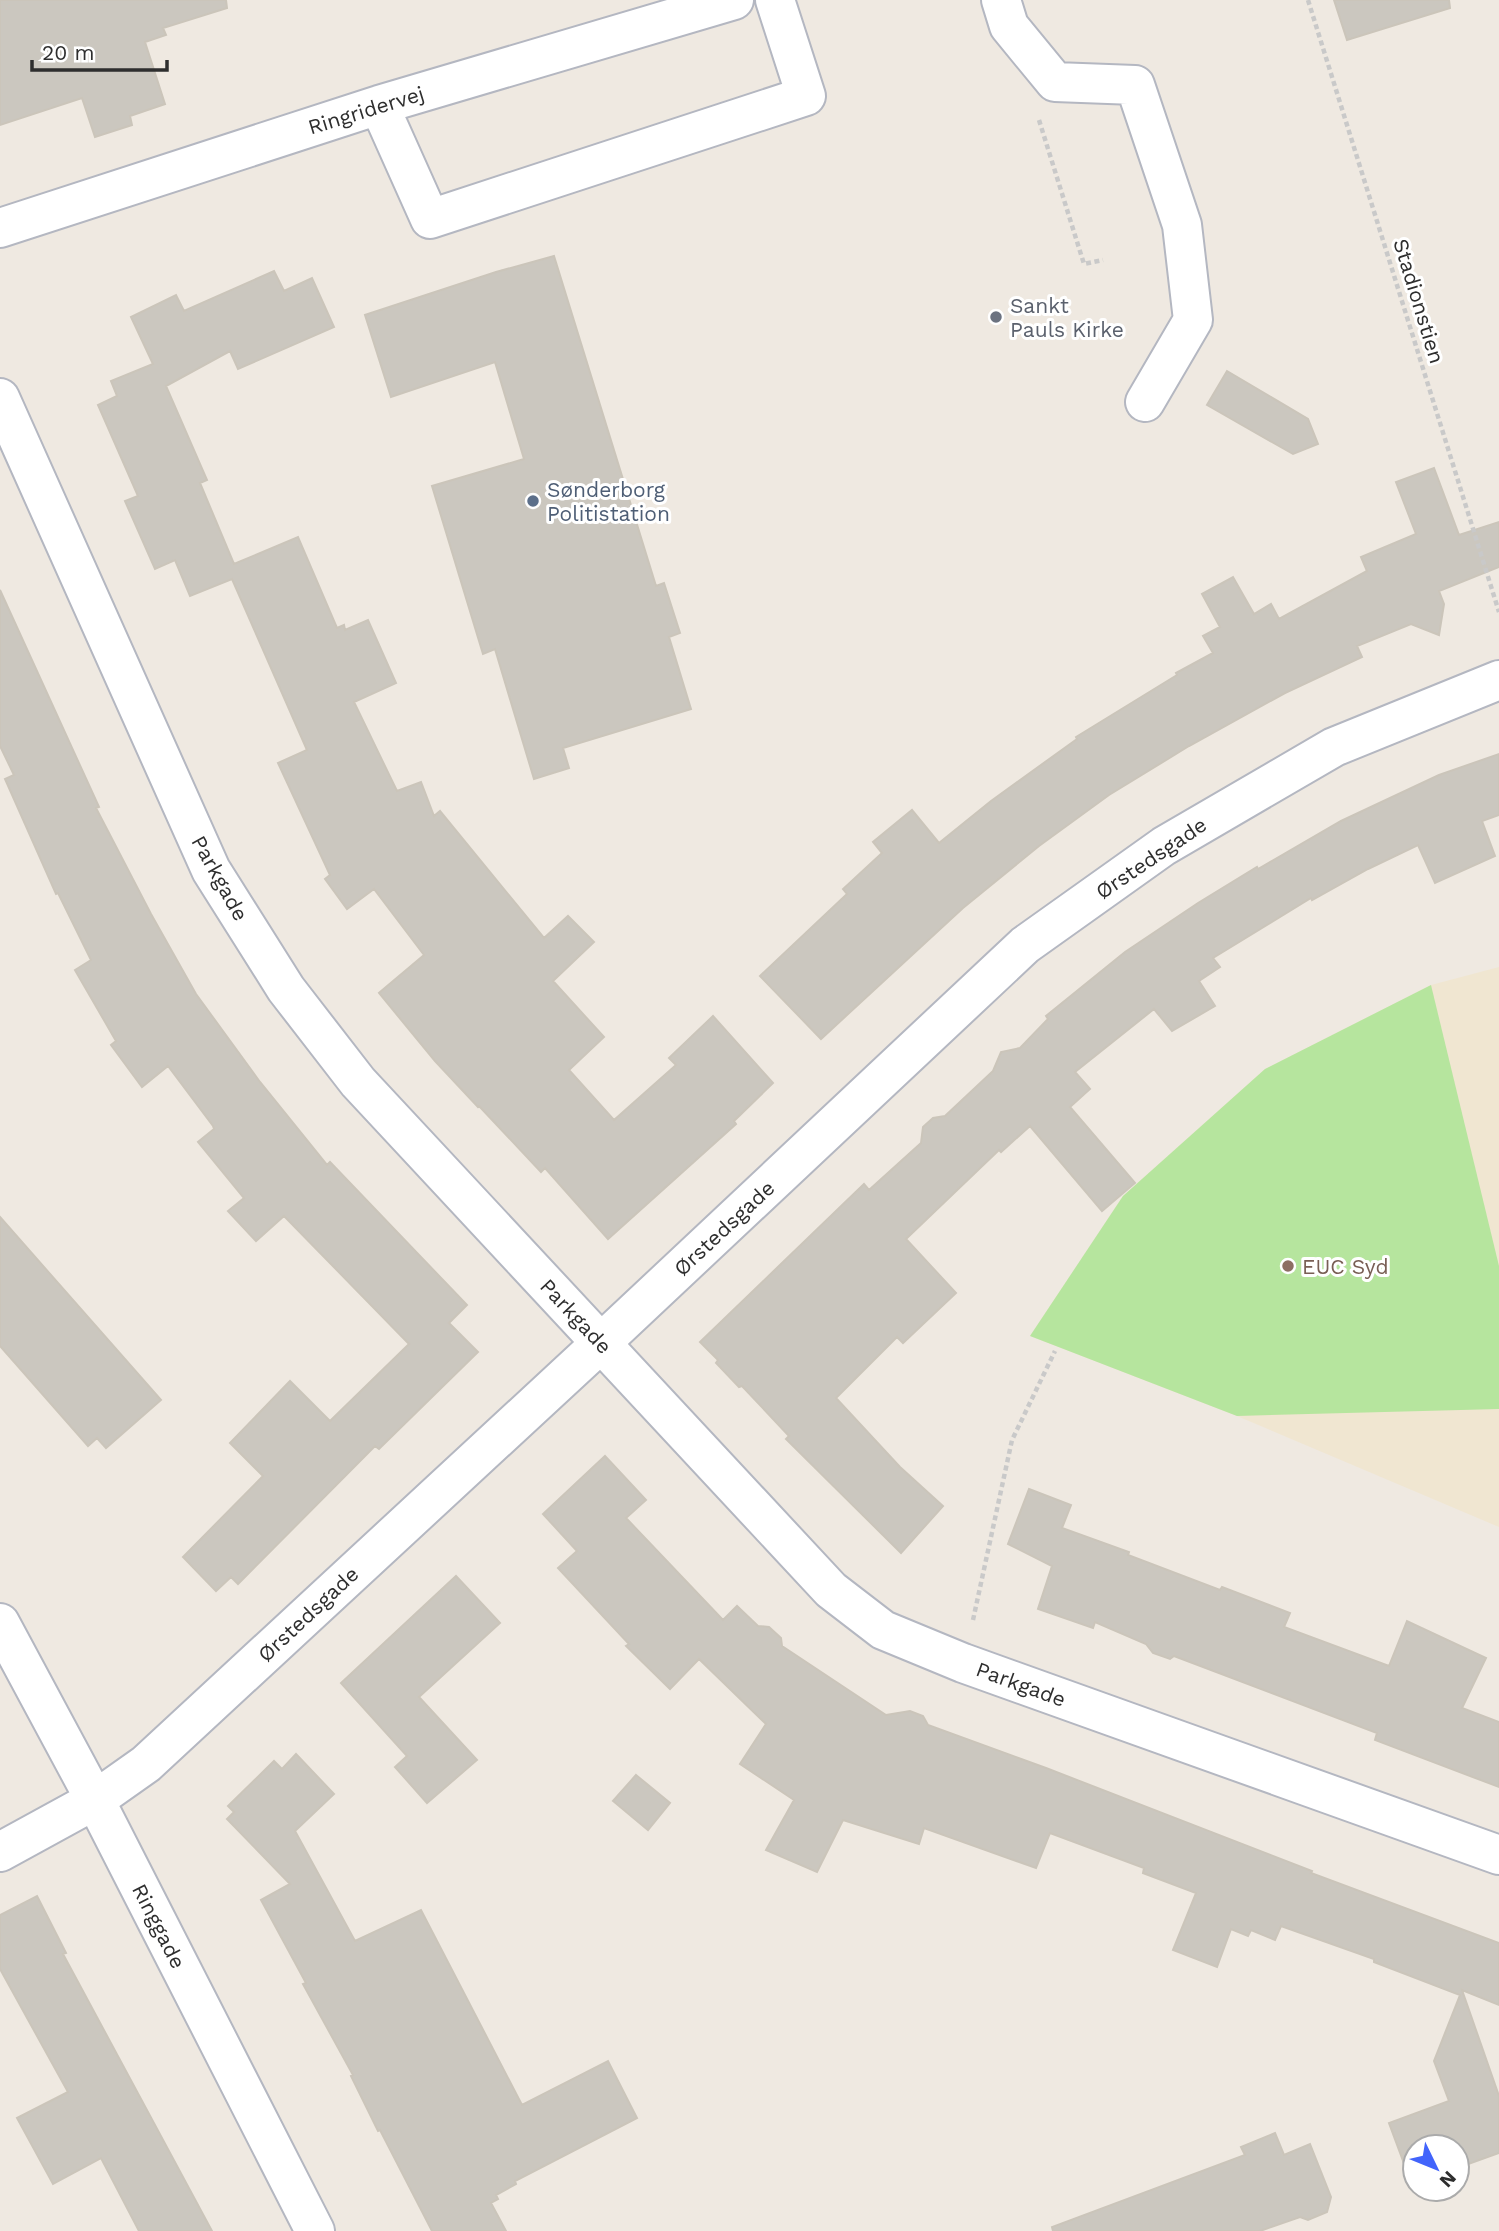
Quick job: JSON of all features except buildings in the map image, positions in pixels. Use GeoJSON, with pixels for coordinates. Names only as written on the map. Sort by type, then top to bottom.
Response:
{"type":"FeatureCollection","features":[{"type":"Feature","properties":{"kind":"street","name":"Ringridervej"},"geometry":{"type":"LineString","coordinates":[[0,228],[379,105],[734,0]]}},
{"type":"Feature","properties":{"kind":"street"},"geometry":{"type":"LineString","coordinates":[[379,105],[430,219],[806,96],[775,0]]}},
{"type":"Feature","properties":{"kind":"street"},"geometry":{"type":"LineString","coordinates":[[1001,0],[1009,26],[1055,82],[1135,86],[1182,225],[1193,320],[1145,402]]}},
{"type":"Feature","properties":{"kind":"street","name":"Parkgade"},"geometry":{"type":"LineString","coordinates":[[0,398],[211,870],[286,989],[358,1082],[831,1590],[883,1630],[963,1663],[1499,1855]]}},
{"type":"Feature","properties":{"kind":"street","name":"Ørstedsgade"},"geometry":{"type":"LineString","coordinates":[[0,1852],[95,1800],[146,1764],[601,1343],[1025,945],[1164,846],[1334,747],[1499,680]]}},
{"type":"Feature","properties":{"kind":"street","name":"Ringgade"},"geometry":{"type":"LineString","coordinates":[[0,1623],[95,1800],[315,2231]]}},
{"type":"Feature","properties":{"kind":"path","name":"Stadionstien"},"geometry":{"type":"LineString","coordinates":[[1308,0],[1499,611]]}},
{"type":"Feature","properties":{"kind":"path"},"geometry":{"type":"LineString","coordinates":[[1038,118],[1084,264],[1103,260]]}},
{"type":"Feature","properties":{"kind":"path"},"geometry":{"type":"LineString","coordinates":[[963,1663],[1012,1440],[1055,1352]]}},
{"type":"Feature","properties":{"kind":"shaded area","name":"EUC Syd"},"geometry":{"type":"Polygon","coordinates":[[[1499,967],[1499,1527],[1237,1416],[1030,1336],[1123,1196],[1265,1069],[1431,985],[1499,967]]]}},
{"type":"Feature","properties":{"kind":"green space","name":"EUC Syd"},"geometry":{"type":"Polygon","coordinates":[[[1431,985],[1499,1266],[1499,1409],[1237,1416],[1030,1336],[1123,1196],[1265,1069],[1431,985]]]}},
{"type":"Feature","properties":{"kind":"place","name":"Sankt Pauls Kirke"},"geometry":{"type":"Point","coordinates":[996,317]}},
{"type":"Feature","properties":{"kind":"place","name":"Sønderborg Politistation"},"geometry":{"type":"Point","coordinates":[533,501]}},
{"type":"Feature","properties":{"kind":"place","name":"EUC Syd"},"geometry":{"type":"Point","coordinates":[1288,1266]}}]}
